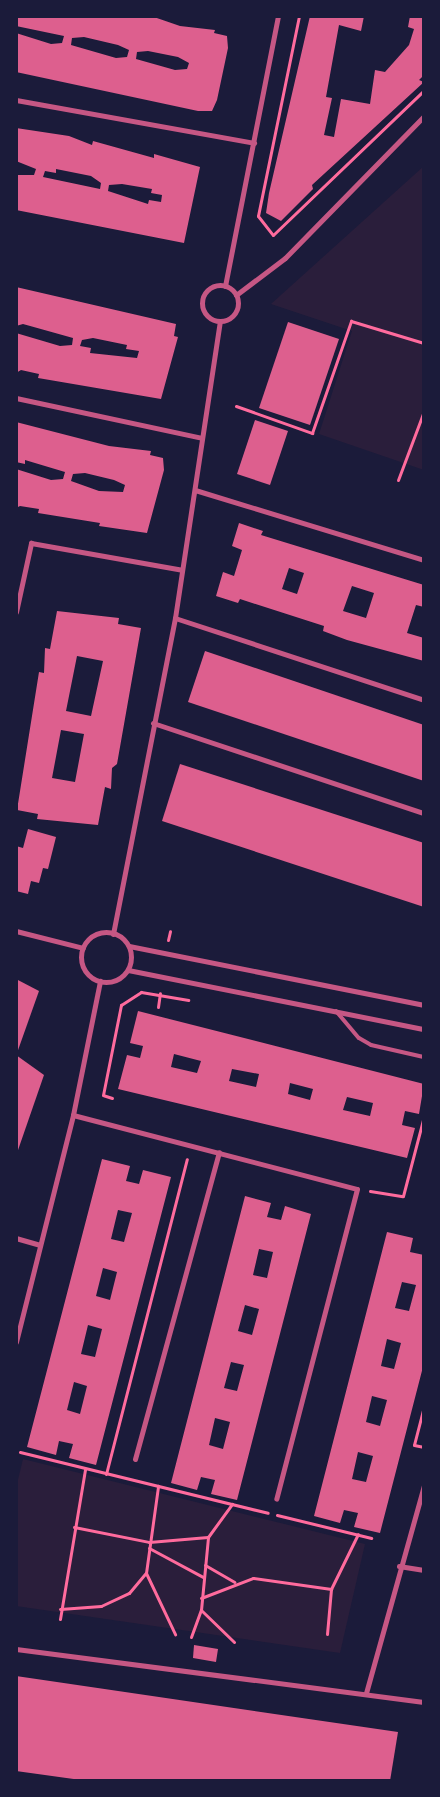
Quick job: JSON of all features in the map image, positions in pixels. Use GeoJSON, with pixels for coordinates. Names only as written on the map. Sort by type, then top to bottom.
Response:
{"type":"FeatureCollection","features":[{"type":"Feature","properties":{"kind":"street"},"geometry":{"type":"LineString","coordinates":[[225,286],[278,16]]}},
{"type":"Feature","properties":{"kind":"street"},"geometry":{"type":"LineString","coordinates":[[16,100],[254,143]]}},
{"type":"Feature","properties":{"kind":"street"},"geometry":{"type":"LineString","coordinates":[[236,295],[286,258],[424,116]]}},
{"type":"Feature","properties":{"kind":"street"},"geometry":{"type":"LineString","coordinates":[[113,934],[175,618],[220,321],[237,310],[236,295],[225,286]]}},
{"type":"Feature","properties":{"kind":"street"},"geometry":{"type":"LineString","coordinates":[[220,321],[210,317],[202,303],[210,289],[225,286]]}},
{"type":"Feature","properties":{"kind":"street"},"geometry":{"type":"LineString","coordinates":[[16,398],[202,438]]}},
{"type":"Feature","properties":{"kind":"street"},"geometry":{"type":"LineString","coordinates":[[195,490],[424,560]]}},
{"type":"Feature","properties":{"kind":"street"},"geometry":{"type":"LineString","coordinates":[[16,612],[32,543],[182,570]]}},
{"type":"Feature","properties":{"kind":"street"},"geometry":{"type":"LineString","coordinates":[[175,618],[424,700]]}},
{"type":"Feature","properties":{"kind":"street"},"geometry":{"type":"LineString","coordinates":[[153,724],[424,813]]}},
{"type":"Feature","properties":{"kind":"street"},"geometry":{"type":"LineString","coordinates":[[16,931],[83,948]]}},
{"type":"Feature","properties":{"kind":"street"},"geometry":{"type":"LineString","coordinates":[[129,946],[128,970],[116,980],[100,981],[86,972],[83,948],[94,936],[113,934],[129,946],[424,1004]]}},
{"type":"Feature","properties":{"kind":"street"},"geometry":{"type":"LineString","coordinates":[[128,970],[424,1029]]}},
{"type":"Feature","properties":{"kind":"street"},"geometry":{"type":"LineString","coordinates":[[16,1342],[72,1115],[100,981]]}},
{"type":"Feature","properties":{"kind":"street"},"geometry":{"type":"LineString","coordinates":[[72,1115],[358,1189],[276,1499]]}},
{"type":"Feature","properties":{"kind":"street"},"geometry":{"type":"LineString","coordinates":[[135,1459],[219,1152]]}},
{"type":"Feature","properties":{"kind":"street"},"geometry":{"type":"LineString","coordinates":[[16,1238],[40,1245]]}},
{"type":"Feature","properties":{"kind":"street"},"geometry":{"type":"LineString","coordinates":[[366,1694],[399,1566],[424,1485]]}},
{"type":"Feature","properties":{"kind":"street"},"geometry":{"type":"LineString","coordinates":[[399,1566],[424,1570]]}},
{"type":"Feature","properties":{"kind":"street"},"geometry":{"type":"LineString","coordinates":[[16,1649],[424,1702]]}},
{"type":"Feature","properties":{"kind":"lane"},"geometry":{"type":"LineString","coordinates":[[336,1011],[359,1038],[371,1045],[424,1057]]}},
{"type":"Feature","properties":{"kind":"path"},"geometry":{"type":"LineString","coordinates":[[299,16],[258,216],[273,234],[424,90]]}},
{"type":"Feature","properties":{"kind":"path"},"geometry":{"type":"LineString","coordinates":[[236,406],[312,433],[352,321],[424,343]]}},
{"type":"Feature","properties":{"kind":"path"},"geometry":{"type":"LineString","coordinates":[[398,480],[424,412]]}},
{"type":"Feature","properties":{"kind":"path"},"geometry":{"type":"LineString","coordinates":[[112,1098],[103,1095],[120,1005]]}},
{"type":"Feature","properties":{"kind":"path"},"geometry":{"type":"LineString","coordinates":[[358,1189],[402,1196],[424,1116]]}},
{"type":"Feature","properties":{"kind":"path"},"geometry":{"type":"LineString","coordinates":[[106,1474],[187,1158],[178,1156]]}},
{"type":"Feature","properties":{"kind":"path"},"geometry":{"type":"LineString","coordinates":[[424,1406],[414,1445],[424,1447]]}},
{"type":"Feature","properties":{"kind":"path"},"geometry":{"type":"LineString","coordinates":[[20,1452],[371,1538]]}},
{"type":"Feature","properties":{"kind":"path"},"geometry":{"type":"LineString","coordinates":[[60,1619],[60,1609],[85,1469]]}},
{"type":"Feature","properties":{"kind":"path"},"geometry":{"type":"LineString","coordinates":[[158,1486],[146,1572],[176,1634]]}},
{"type":"Feature","properties":{"kind":"path"},"geometry":{"type":"LineString","coordinates":[[192,1637],[201,1610],[208,1537],[232,1504]]}},
{"type":"Feature","properties":{"kind":"path"},"geometry":{"type":"LineString","coordinates":[[74,1527],[149,1542],[208,1537]]}},
{"type":"Feature","properties":{"kind":"path"},"geometry":{"type":"LineString","coordinates":[[327,1634],[331,1590],[358,1534]]}},
{"type":"Feature","properties":{"kind":"path"},"geometry":{"type":"LineString","coordinates":[[148,1548],[203,1577]]}},
{"type":"Feature","properties":{"kind":"path"},"geometry":{"type":"LineString","coordinates":[[205,1565],[234,1582]]}},
{"type":"Feature","properties":{"kind":"path"},"geometry":{"type":"LineString","coordinates":[[60,1609],[101,1606],[129,1593],[146,1572]]}},
{"type":"Feature","properties":{"kind":"path"},"geometry":{"type":"LineString","coordinates":[[201,1598],[234,1582],[253,1578],[331,1590]]}},
{"type":"Feature","properties":{"kind":"path"},"geometry":{"type":"LineString","coordinates":[[201,1610],[234,1642]]}},
{"type":"Feature","properties":{"kind":"shaded area"},"geometry":{"type":"Polygon","coordinates":[[[424,166],[424,470],[319,434],[352,331],[271,304],[424,166]]]}},
{"type":"Feature","properties":{"kind":"shaded area"},"geometry":{"type":"Polygon","coordinates":[[[23,1459],[365,1544],[340,1653],[16,1606],[16,1488],[23,1459]]]}},
{"type":"Feature","properties":{"kind":"building"},"geometry":{"type":"Polygon","coordinates":[[[16,16],[151,16],[180,26],[215,30],[214,33],[227,36],[228,48],[217,100],[212,111],[198,111],[16,72],[16,33],[51,44],[62,43],[64,36],[16,26],[16,16]],[[84,37],[72,38],[71,45],[116,58],[127,57],[129,50],[118,45],[84,37]],[[148,51],[137,52],[136,59],[175,70],[187,69],[189,63],[178,57],[148,51]]]}},
{"type":"Feature","properties":{"kind":"building"},"geometry":{"type":"Polygon","coordinates":[[[310,16],[364,16],[361,31],[339,25],[326,97],[332,98],[324,135],[334,137],[341,99],[370,104],[375,70],[385,72],[409,45],[414,29],[408,27],[410,16],[424,16],[424,75],[419,80],[424,82],[312,185],[313,189],[281,221],[266,213],[310,16]]]}},
{"type":"Feature","properties":{"kind":"building"},"geometry":{"type":"Polygon","coordinates":[[[16,128],[69,136],[92,145],[93,141],[154,158],[154,154],[200,167],[184,243],[16,210],[16,175],[34,175],[36,169],[16,161],[16,128]],[[56,169],[56,173],[45,171],[43,177],[100,189],[101,183],[91,176],[56,169]],[[122,184],[109,185],[108,191],[148,204],[149,200],[161,202],[162,195],[151,193],[152,189],[122,184]]]}},
{"type":"Feature","properties":{"kind":"building"},"geometry":{"type":"Polygon","coordinates":[[[16,287],[176,324],[174,336],[178,337],[161,399],[38,378],[39,374],[21,370],[16,373],[16,333],[60,346],[72,345],[73,338],[23,324],[16,326],[16,287]],[[93,338],[82,340],[80,346],[91,348],[90,353],[137,358],[139,351],[126,349],[127,345],[93,338]]]}},
{"type":"Feature","properties":{"kind":"building"},"geometry":{"type":"Polygon","coordinates":[[[288,322],[339,339],[310,425],[259,408],[288,322]]]}},
{"type":"Feature","properties":{"kind":"building"},"geometry":{"type":"Polygon","coordinates":[[[255,420],[288,431],[270,485],[237,474],[255,420]]]}},
{"type":"Feature","properties":{"kind":"building"},"geometry":{"type":"Polygon","coordinates":[[[16,422],[109,446],[151,451],[150,455],[163,458],[164,470],[147,533],[99,526],[100,523],[38,513],[39,509],[20,506],[16,508],[16,469],[51,480],[63,479],[65,472],[25,460],[25,464],[16,462],[16,422]],[[85,473],[73,474],[71,481],[99,491],[123,492],[125,485],[114,480],[85,473]]]}},
{"type":"Feature","properties":{"kind":"building"},"geometry":{"type":"Polygon","coordinates":[[[239,523],[263,531],[261,535],[424,585],[424,607],[416,605],[407,633],[424,638],[424,661],[347,640],[323,631],[324,626],[240,599],[238,603],[216,596],[223,572],[234,576],[242,550],[232,546],[239,523]],[[289,568],[282,589],[297,594],[304,573],[289,568]],[[352,586],[343,611],[366,618],[374,593],[352,586]]]}},
{"type":"Feature","properties":{"kind":"building"},"geometry":{"type":"Polygon","coordinates":[[[57,611],[119,618],[118,624],[141,628],[117,764],[112,768],[111,789],[105,787],[98,825],[37,819],[38,814],[17,810],[39,672],[44,673],[45,648],[50,649],[57,611]],[[77,656],[66,711],[91,716],[103,661],[77,656]],[[61,730],[52,778],[75,782],[84,734],[61,730]]]}},
{"type":"Feature","properties":{"kind":"building"},"geometry":{"type":"Polygon","coordinates":[[[205,651],[424,725],[424,781],[188,702],[205,651]]]}},
{"type":"Feature","properties":{"kind":"building"},"geometry":{"type":"Polygon","coordinates":[[[180,764],[424,843],[424,907],[162,821],[180,764]]]}},
{"type":"Feature","properties":{"kind":"building"},"geometry":{"type":"Polygon","coordinates":[[[28,829],[56,837],[48,869],[43,868],[39,883],[31,881],[28,894],[16,891],[16,846],[23,848],[28,829]]]}},
{"type":"Feature","properties":{"kind":"building"},"geometry":{"type":"Polygon","coordinates":[[[16,979],[39,991],[17,1053],[16,1053],[16,979]]]}},
{"type":"Feature","properties":{"kind":"building"},"geometry":{"type":"Polygon","coordinates":[[[138,1011],[424,1084],[419,1114],[405,1111],[402,1125],[415,1128],[407,1158],[118,1089],[127,1055],[140,1058],[143,1046],[130,1043],[138,1011]],[[174,1054],[171,1067],[197,1073],[201,1061],[174,1054]],[[232,1069],[229,1081],[256,1087],[259,1074],[232,1069]],[[290,1083],[288,1094],[310,1100],[313,1089],[290,1083]],[[347,1097],[343,1110],[370,1116],[373,1103],[347,1097]]]}},
{"type":"Feature","properties":{"kind":"building"},"geometry":{"type":"Polygon","coordinates":[[[16,1055],[44,1075],[17,1153],[16,1153],[16,1055]]]}},
{"type":"Feature","properties":{"kind":"building"},"geometry":{"type":"Polygon","coordinates":[[[102,1159],[130,1166],[126,1181],[139,1184],[143,1170],[171,1177],[96,1465],[69,1458],[73,1444],[59,1441],[56,1455],[27,1447],[102,1159]],[[118,1210],[111,1239],[124,1242],[132,1213],[118,1210]],[[103,1268],[96,1296],[110,1300],[117,1272],[103,1268]],[[88,1325],[81,1354],[95,1357],[102,1329],[88,1325]],[[74,1382],[67,1410],[80,1414],[87,1386],[74,1382]]]}},
{"type":"Feature","properties":{"kind":"building"},"geometry":{"type":"Polygon","coordinates":[[[245,1196],[271,1203],[267,1217],[281,1220],[285,1206],[311,1214],[237,1500],[211,1494],[215,1480],[201,1477],[197,1490],[171,1483],[245,1196]],[[259,1249],[253,1275],[267,1278],[273,1252],[259,1249]],[[245,1305],[238,1331],[252,1335],[259,1309],[245,1305]],[[231,1362],[224,1388],[237,1391],[244,1365],[231,1362]],[[215,1418],[209,1445],[223,1449],[230,1422],[215,1418]]]}},
{"type":"Feature","properties":{"kind":"building"},"geometry":{"type":"Polygon","coordinates":[[[387,1232],[413,1238],[410,1252],[424,1255],[424,1363],[380,1533],[354,1527],[358,1513],[344,1510],[340,1523],[314,1516],[387,1232]],[[402,1282],[395,1308],[409,1311],[416,1285],[402,1282]],[[387,1339],[381,1366],[394,1369],[401,1343],[387,1339]],[[372,1396],[366,1422],[380,1426],[387,1400],[372,1396]],[[358,1452],[352,1479],[366,1482],[373,1456],[358,1452]]]}},
{"type":"Feature","properties":{"kind":"building"},"geometry":{"type":"Polygon","coordinates":[[[194,1645],[218,1649],[216,1662],[193,1658],[194,1645]]]}},
{"type":"Feature","properties":{"kind":"building"},"geometry":{"type":"Polygon","coordinates":[[[16,1676],[398,1732],[390,1781],[88,1781],[16,1771],[16,1676]]]}}]}
